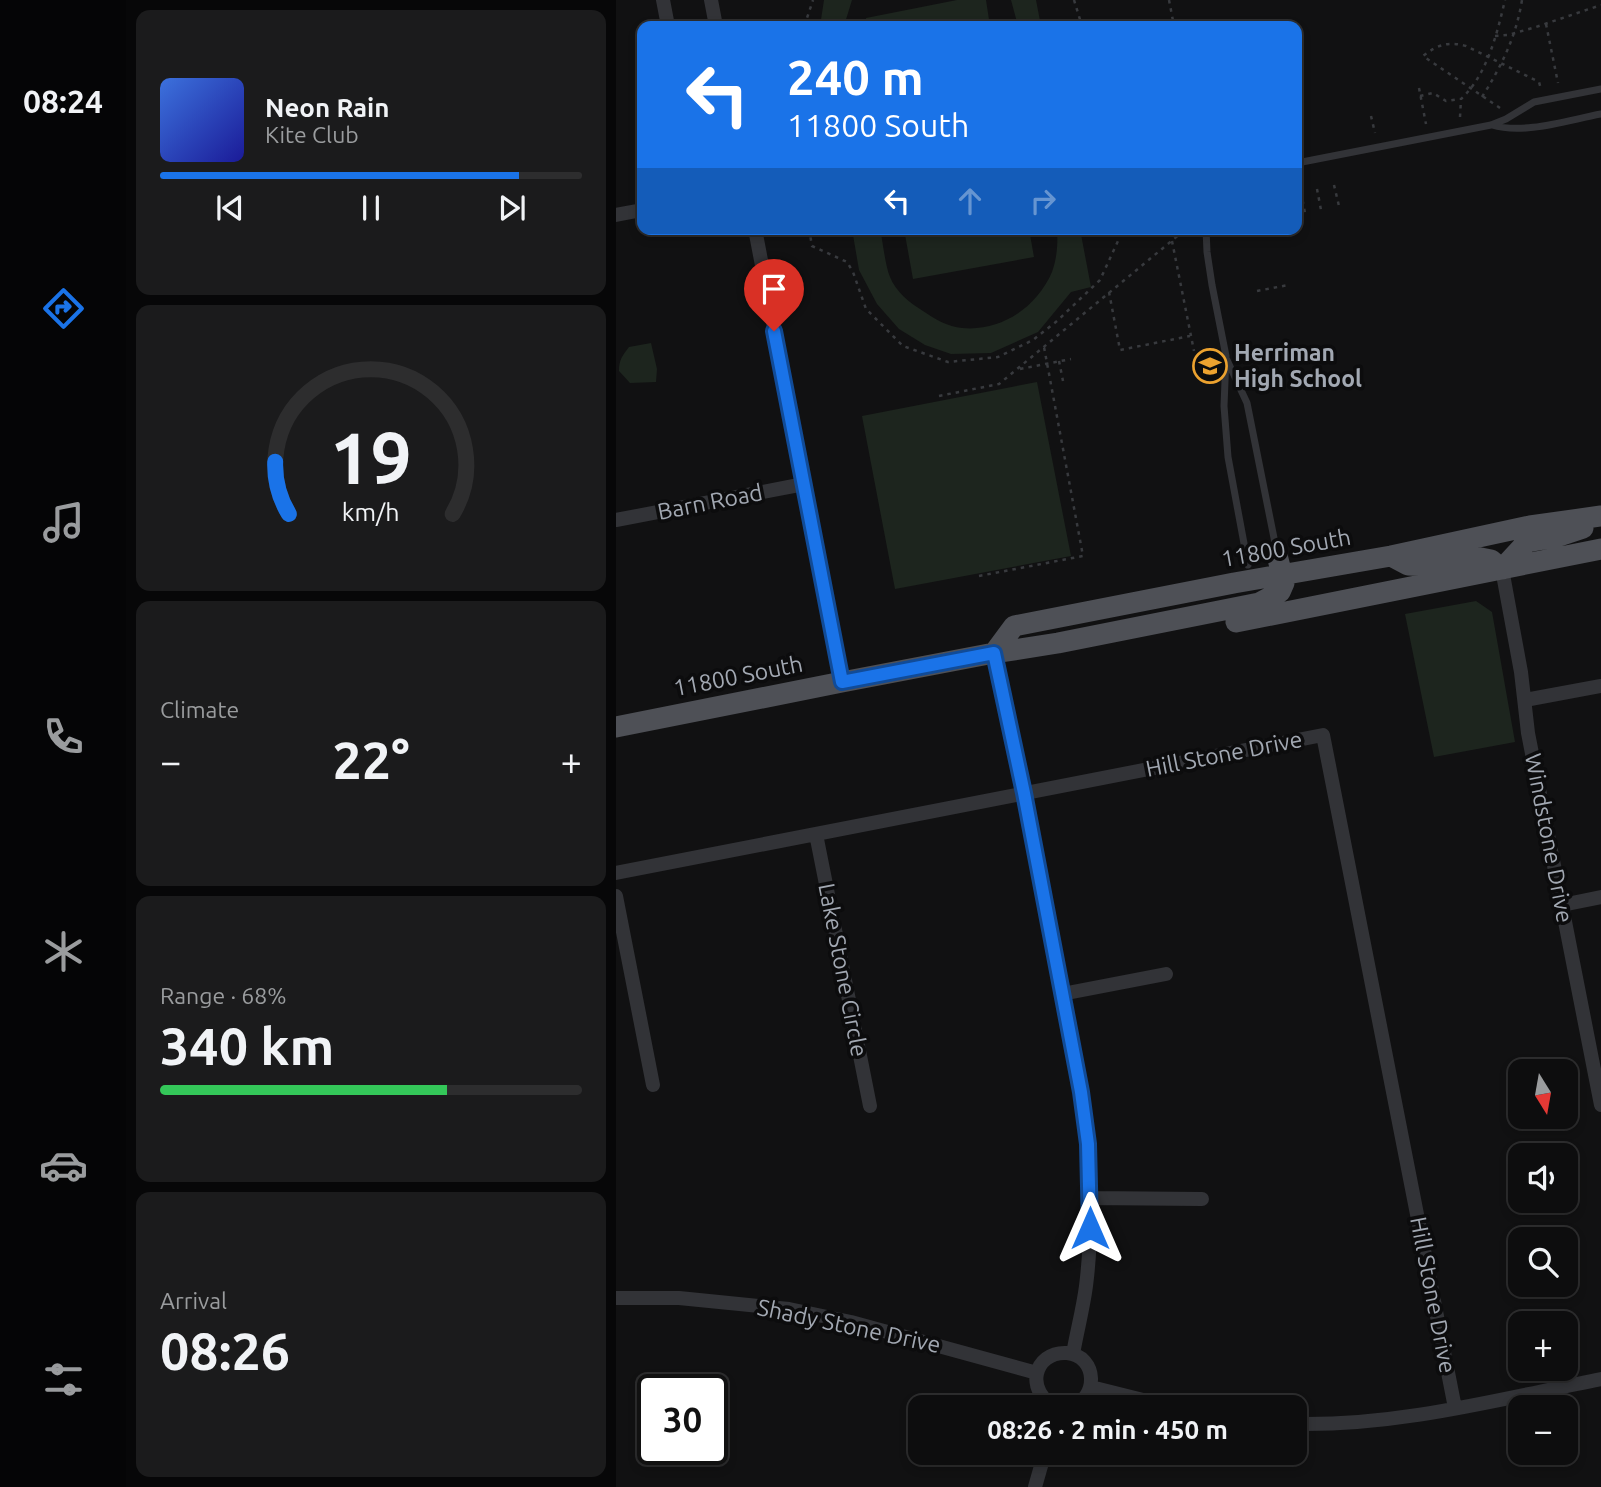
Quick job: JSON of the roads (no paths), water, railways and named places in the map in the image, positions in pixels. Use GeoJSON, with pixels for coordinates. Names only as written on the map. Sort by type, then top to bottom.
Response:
{"type":"FeatureCollection","features":[{"type":"Feature","properties":{"kind":"main road"},"geometry":{"type":"LineString","coordinates":[[1391,556],[1408,565],[1430,566],[1481,558],[1491,560],[1502,569],[1528,542],[1580,530],[1601,517]]}},
{"type":"Feature","properties":{"kind":"main road","name":"11800 South"},"geometry":{"type":"LineString","coordinates":[[994,653],[1014,626],[1234,583],[1280,567],[1391,556],[1530,526],[1601,517]]}},
{"type":"Feature","properties":{"kind":"main road","name":"11800 South"},"geometry":{"type":"LineString","coordinates":[[616,727],[994,653],[1032,662],[1601,549]]}},
{"type":"Feature","properties":{"kind":"main road"},"geometry":{"type":"LineString","coordinates":[[1234,583],[1244,576],[1248,565]]}},
{"type":"Feature","properties":{"kind":"main road"},"geometry":{"type":"LineString","coordinates":[[994,653],[1259,603],[1280,592],[1284,583],[1280,567]]}},
{"type":"Feature","properties":{"kind":"street"},"geometry":{"type":"LineString","coordinates":[[663,0],[667,21]]}},
{"type":"Feature","properties":{"kind":"street"},"geometry":{"type":"LineString","coordinates":[[711,0],[715,21]]}},
{"type":"Feature","properties":{"kind":"street"},"geometry":{"type":"LineString","coordinates":[[616,215],[637,211]]}},
{"type":"Feature","properties":{"kind":"street"},"geometry":{"type":"LineString","coordinates":[[756,235],[842,682]]}},
{"type":"Feature","properties":{"kind":"street","name":"Barn Road"},"geometry":{"type":"LineString","coordinates":[[616,520],[804,484]]}},
{"type":"Feature","properties":{"kind":"street","name":"Windstone Drive"},"geometry":{"type":"LineString","coordinates":[[1502,569],[1525,700],[1528,733],[1601,1105]]}},
{"type":"Feature","properties":{"kind":"street"},"geometry":{"type":"LineString","coordinates":[[994,653],[1024,793],[1085,1119],[1090,1228],[1086,1286],[1073,1354]]}},
{"type":"Feature","properties":{"kind":"street"},"geometry":{"type":"LineString","coordinates":[[1525,700],[1601,686]]}},
{"type":"Feature","properties":{"kind":"street","name":"Hill Stone Drive"},"geometry":{"type":"LineString","coordinates":[[616,873],[1323,735],[1455,1408]]}},
{"type":"Feature","properties":{"kind":"street","name":"Lake Stone Circle"},"geometry":{"type":"LineString","coordinates":[[816,834],[870,1106]]}},
{"type":"Feature","properties":{"kind":"street"},"geometry":{"type":"LineString","coordinates":[[616,895],[653,1085]]}},
{"type":"Feature","properties":{"kind":"street"},"geometry":{"type":"LineString","coordinates":[[1562,905],[1601,897]]}},
{"type":"Feature","properties":{"kind":"street"},"geometry":{"type":"LineString","coordinates":[[1062,994],[1166,974]]}},
{"type":"Feature","properties":{"kind":"street"},"geometry":{"type":"LineString","coordinates":[[1090,1198],[1202,1199]]}},
{"type":"Feature","properties":{"kind":"street","name":"Shady Stone Drive"},"geometry":{"type":"LineString","coordinates":[[616,1298],[692,1298],[789,1309],[880,1329],[1037,1373]]}},
{"type":"Feature","properties":{"kind":"street"},"geometry":{"type":"LineString","coordinates":[[1040,1395],[1036,1382],[1041,1365],[1055,1354],[1065,1353],[1073,1354],[1086,1364],[1090,1371],[1092,1379],[1088,1395]]}},
{"type":"Feature","properties":{"kind":"street"},"geometry":{"type":"LineString","coordinates":[[1307,1424],[1391,1419],[1601,1379]]}},
{"type":"Feature","properties":{"kind":"street"},"geometry":{"type":"LineString","coordinates":[[1091,1387],[1123,1395]]}},
{"type":"Feature","properties":{"kind":"street"},"geometry":{"type":"LineString","coordinates":[[1035,1487],[1041,1465]]}},
{"type":"Feature","properties":{"kind":"lane"},"geometry":{"type":"LineString","coordinates":[[1302,162],[1491,125],[1534,102],[1601,89]]}},
{"type":"Feature","properties":{"kind":"lane"},"geometry":{"type":"LineString","coordinates":[[1491,125],[1520,129],[1601,114]]}},
{"type":"Feature","properties":{"kind":"lane"},"geometry":{"type":"LineString","coordinates":[[1206,235],[1212,285],[1226,356],[1247,403],[1280,567]]}},
{"type":"Feature","properties":{"kind":"lane"},"geometry":{"type":"LineString","coordinates":[[1226,356],[1224,405],[1228,457],[1248,565]]}},
{"type":"Feature","properties":{"kind":"place","name":"Herriman High School"},"geometry":{"type":"Point","coordinates":[1210,366]}}]}
